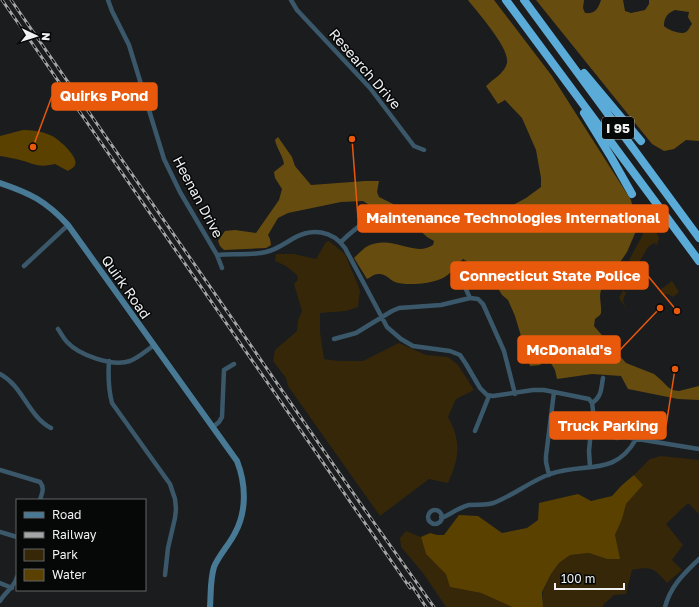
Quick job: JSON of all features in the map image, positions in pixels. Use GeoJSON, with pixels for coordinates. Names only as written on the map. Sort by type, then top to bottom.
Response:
{"type":"FeatureCollection","features":[{"type":"Feature","properties":{"kind":"highway","name":"I 95"},"geometry":{"type":"LineString","coordinates":[[506,0],[699,261]]}},
{"type":"Feature","properties":{"kind":"highway","name":"I 95"},"geometry":{"type":"LineString","coordinates":[[524,0],[699,238]]}},
{"type":"Feature","properties":{"kind":"highway"},"geometry":{"type":"LineString","coordinates":[[537,18],[641,141]]}},
{"type":"Feature","properties":{"kind":"highway"},"geometry":{"type":"LineString","coordinates":[[546,53],[632,194]]}},
{"type":"Feature","properties":{"kind":"street","name":"Heenan Drive"},"geometry":{"type":"LineString","coordinates":[[108,0],[129,45],[164,159],[180,192],[217,255],[222,268]]}},
{"type":"Feature","properties":{"kind":"street","name":"Research Drive"},"geometry":{"type":"LineString","coordinates":[[291,0],[297,10],[374,93],[414,146],[424,150]]}},
{"type":"Feature","properties":{"kind":"street","name":"Quirk Road"},"geometry":{"type":"LineString","coordinates":[[0,183],[26,192],[37,198],[53,209],[68,225],[237,462],[242,477],[244,491],[243,509],[239,524],[212,574],[210,607]]}},
{"type":"Feature","properties":{"kind":"street"},"geometry":{"type":"LineString","coordinates":[[341,242],[361,224],[372,222],[393,222]]}},
{"type":"Feature","properties":{"kind":"street"},"geometry":{"type":"LineString","coordinates":[[24,266],[68,225]]}},
{"type":"Feature","properties":{"kind":"street"},"geometry":{"type":"LineString","coordinates":[[217,255],[266,253],[295,237],[306,233],[326,233],[341,242],[387,327],[407,343],[460,355],[480,388],[489,396],[539,390],[585,397],[592,403],[593,410],[589,451],[590,467]]}},
{"type":"Feature","properties":{"kind":"street"},"geometry":{"type":"LineString","coordinates":[[454,277],[464,285],[470,298]]}},
{"type":"Feature","properties":{"kind":"street"},"geometry":{"type":"LineString","coordinates":[[334,339],[356,333],[381,317],[399,308],[433,306],[470,298],[478,299],[483,304],[500,340],[515,394]]}},
{"type":"Feature","properties":{"kind":"street"},"geometry":{"type":"LineString","coordinates":[[58,329],[67,342],[81,353],[109,361],[123,362],[132,360],[153,346]]}},
{"type":"Feature","properties":{"kind":"street"},"geometry":{"type":"LineString","coordinates":[[109,361],[108,392],[112,403],[170,484],[175,499],[175,518],[168,548],[165,575]]}},
{"type":"Feature","properties":{"kind":"street"},"geometry":{"type":"LineString","coordinates":[[213,427],[222,420],[224,370],[234,364]]}},
{"type":"Feature","properties":{"kind":"street"},"geometry":{"type":"LineString","coordinates":[[0,374],[14,385],[37,418],[51,428]]}},
{"type":"Feature","properties":{"kind":"street"},"geometry":{"type":"LineString","coordinates":[[592,403],[598,400],[603,378]]}},
{"type":"Feature","properties":{"kind":"street"},"geometry":{"type":"LineString","coordinates":[[549,474],[546,456],[554,392]]}},
{"type":"Feature","properties":{"kind":"street"},"geometry":{"type":"LineString","coordinates":[[475,431],[489,396]]}},
{"type":"Feature","properties":{"kind":"street"},"geometry":{"type":"LineString","coordinates":[[616,438],[625,437],[699,449]]}},
{"type":"Feature","properties":{"kind":"street"},"geometry":{"type":"LineString","coordinates":[[442,517],[464,507],[495,502],[549,474],[609,464],[618,460],[627,452],[636,439]]}},
{"type":"Feature","properties":{"kind":"street"},"geometry":{"type":"LineString","coordinates":[[0,470],[36,480],[42,485],[43,491],[40,499]]}},
{"type":"Feature","properties":{"kind":"street"},"geometry":{"type":"LineString","coordinates":[[0,532],[16,537]]}},
{"type":"Feature","properties":{"kind":"street"},"geometry":{"type":"LineString","coordinates":[[665,607],[670,592],[699,559]]}},
{"type":"Feature","properties":{"kind":"street"},"geometry":{"type":"LineString","coordinates":[[0,601],[12,588],[16,579]]}},
{"type":"Feature","properties":{"kind":"street"},"geometry":{"type":"LineString","coordinates":[[0,583],[12,588]]}},
{"type":"Feature","properties":{"kind":"green space"},"geometry":{"type":"Polygon","coordinates":[[[646,221],[656,231],[659,240],[657,245],[654,243],[648,247],[625,287],[630,277],[629,260],[642,236],[646,221]]]}},
{"type":"Feature","properties":{"kind":"green space"},"geometry":{"type":"Polygon","coordinates":[[[329,241],[345,254],[360,290],[358,307],[346,311],[320,313],[320,332],[324,359],[338,361],[363,361],[399,343],[426,355],[448,357],[458,365],[474,390],[456,399],[448,417],[457,442],[457,458],[448,483],[429,479],[380,516],[288,386],[286,378],[273,361],[275,350],[297,331],[298,320],[302,311],[294,284],[298,280],[297,275],[286,266],[275,261],[276,254],[294,254],[316,259],[326,242],[329,241]]]}},
{"type":"Feature","properties":{"kind":"green space"},"geometry":{"type":"Polygon","coordinates":[[[672,281],[679,292],[673,297],[668,294],[662,295],[660,290],[672,281]]]}},
{"type":"Feature","properties":{"kind":"green space"},"geometry":{"type":"Polygon","coordinates":[[[623,290],[626,293],[624,303],[628,311],[619,298],[623,290]]]}},
{"type":"Feature","properties":{"kind":"green space"},"geometry":{"type":"Polygon","coordinates":[[[661,456],[699,460],[699,514],[688,503],[666,524],[683,545],[672,560],[682,570],[667,583],[652,569],[644,568],[632,570],[626,594],[614,595],[603,605],[603,607],[543,607],[543,591],[551,574],[559,563],[570,555],[589,553],[607,559],[626,504],[643,485],[634,475],[650,459],[661,456]]]}},
{"type":"Feature","properties":{"kind":"green space"},"geometry":{"type":"Polygon","coordinates":[[[406,531],[421,537],[426,554],[447,574],[450,587],[481,593],[512,607],[446,607],[423,573],[401,547],[400,538],[406,531]]]}},
{"type":"Feature","properties":{"kind":"shaded area"},"geometry":{"type":"Polygon","coordinates":[[[468,0],[494,0],[552,76],[631,200],[637,225],[636,231],[627,252],[601,290],[601,313],[595,319],[594,326],[626,363],[654,374],[672,390],[679,391],[699,386],[699,400],[678,399],[628,389],[621,376],[592,374],[557,379],[555,370],[548,358],[545,358],[540,365],[530,366],[515,316],[508,300],[502,295],[495,283],[483,271],[463,259],[446,276],[432,282],[412,284],[399,283],[385,275],[380,274],[375,274],[367,279],[354,258],[366,247],[376,243],[393,244],[418,249],[433,245],[434,241],[427,237],[401,213],[371,206],[363,201],[341,202],[288,213],[278,218],[268,235],[271,245],[266,248],[224,250],[220,246],[218,241],[225,231],[235,230],[256,233],[279,200],[282,189],[275,178],[274,172],[284,164],[275,140],[278,137],[292,157],[295,166],[311,185],[379,181],[377,192],[379,197],[405,210],[426,227],[448,230],[489,218],[526,198],[541,187],[541,178],[536,150],[522,118],[505,100],[498,104],[486,86],[504,70],[507,63],[507,56],[485,21],[468,0]]]}},
{"type":"Feature","properties":{"kind":"shaded area"},"geometry":{"type":"Polygon","coordinates":[[[536,0],[584,0],[583,8],[585,13],[591,13],[596,10],[601,0],[623,0],[625,11],[631,13],[645,10],[649,4],[649,0],[699,0],[699,141],[686,140],[674,149],[664,151],[652,144],[536,0]],[[672,11],[666,16],[664,26],[675,32],[686,32],[692,24],[688,17],[689,12],[672,11]]]}},
{"type":"Feature","properties":{"kind":"water"},"geometry":{"type":"Polygon","coordinates":[[[23,130],[50,135],[58,140],[74,157],[75,162],[73,168],[68,171],[55,164],[40,166],[0,156],[0,136],[23,130]]]}},
{"type":"Feature","properties":{"kind":"water"},"geometry":{"type":"Polygon","coordinates":[[[634,475],[643,485],[626,504],[622,519],[615,535],[620,559],[607,559],[589,553],[570,555],[559,563],[551,574],[542,592],[543,607],[512,607],[481,593],[450,587],[446,574],[426,554],[421,537],[430,533],[444,535],[459,515],[478,516],[502,533],[527,528],[538,520],[539,503],[578,494],[591,501],[612,496],[634,475]]]}},
{"type":"Feature","properties":{"kind":"railway"},"geometry":{"type":"LineString","coordinates":[[2,0],[410,588]]}},
{"type":"Feature","properties":{"kind":"railway"},"geometry":{"type":"LineString","coordinates":[[11,0],[434,607]]}},
{"type":"Feature","properties":{"kind":"railway"},"geometry":{"type":"LineString","coordinates":[[410,583],[426,607]]}},
{"type":"Feature","properties":{"kind":"place","name":"Maintenance Technologies International"},"geometry":{"type":"Point","coordinates":[352,139]}},
{"type":"Feature","properties":{"kind":"place","name":"Quirks Pond"},"geometry":{"type":"Point","coordinates":[33,147]}},
{"type":"Feature","properties":{"kind":"place","name":"McDonald's"},"geometry":{"type":"Point","coordinates":[660,308]}},
{"type":"Feature","properties":{"kind":"place","name":"Connecticut State Police"},"geometry":{"type":"Point","coordinates":[677,311]}},
{"type":"Feature","properties":{"kind":"place","name":"Truck Parking"},"geometry":{"type":"Point","coordinates":[675,369]}}]}
